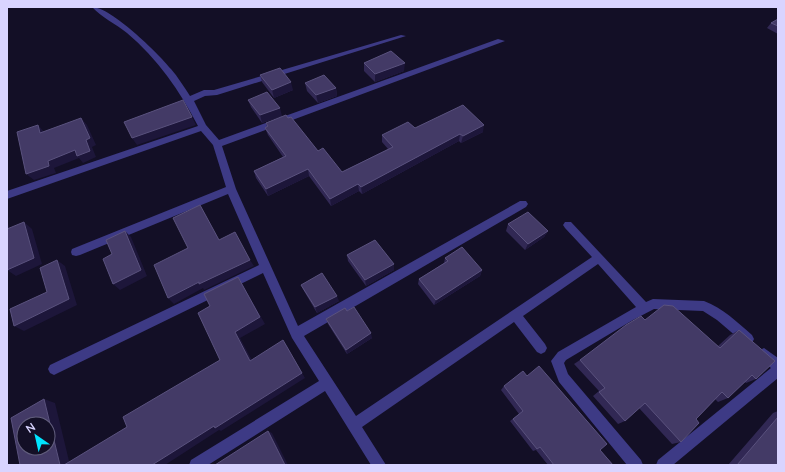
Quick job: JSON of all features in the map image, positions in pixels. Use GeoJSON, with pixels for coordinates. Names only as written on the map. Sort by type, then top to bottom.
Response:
{"type":"FeatureCollection","features":[{"type":"Feature","properties":{"kind":"street"},"geometry":{"type":"LineString","coordinates":[[95,7],[130,32],[167,69],[189,100],[203,127],[217,144],[231,189],[296,334],[379,465]]}},
{"type":"Feature","properties":{"kind":"street"},"geometry":{"type":"LineString","coordinates":[[189,100],[204,93],[214,93],[403,36]]}},
{"type":"Feature","properties":{"kind":"street"},"geometry":{"type":"LineString","coordinates":[[217,144],[501,41]]}},
{"type":"Feature","properties":{"kind":"street"},"geometry":{"type":"LineString","coordinates":[[7,195],[203,127]]}},
{"type":"Feature","properties":{"kind":"street"},"geometry":{"type":"LineString","coordinates":[[76,252],[231,189]]}},
{"type":"Feature","properties":{"kind":"street"},"geometry":{"type":"LineString","coordinates":[[296,334],[523,204]]}},
{"type":"Feature","properties":{"kind":"street"},"geometry":{"type":"LineString","coordinates":[[568,225],[644,307]]}},
{"type":"Feature","properties":{"kind":"street"},"geometry":{"type":"LineString","coordinates":[[354,425],[599,258]]}},
{"type":"Feature","properties":{"kind":"street"},"geometry":{"type":"LineString","coordinates":[[54,370],[266,267]]}},
{"type":"Feature","properties":{"kind":"street"},"geometry":{"type":"LineString","coordinates":[[636,465],[563,378],[557,362],[562,356],[644,307],[653,304],[704,306],[721,316],[778,366]]}},
{"type":"Feature","properties":{"kind":"street"},"geometry":{"type":"LineString","coordinates":[[514,315],[541,348]]}},
{"type":"Feature","properties":{"kind":"street"},"geometry":{"type":"LineString","coordinates":[[663,465],[778,370]]}},
{"type":"Feature","properties":{"kind":"street"},"geometry":{"type":"LineString","coordinates":[[196,465],[327,383]]}},
{"type":"Feature","properties":{"kind":"building"},"geometry":{"type":"Polygon","coordinates":[[[778,19],[778,26],[771,23],[778,19]]]}},
{"type":"Feature","properties":{"kind":"building"},"geometry":{"type":"Polygon","coordinates":[[[391,51],[405,63],[375,74],[364,63],[391,51]]]}},
{"type":"Feature","properties":{"kind":"building"},"geometry":{"type":"Polygon","coordinates":[[[280,68],[291,82],[272,90],[260,75],[280,68]]]}},
{"type":"Feature","properties":{"kind":"building"},"geometry":{"type":"Polygon","coordinates":[[[324,75],[336,88],[316,95],[305,83],[324,75]]]}},
{"type":"Feature","properties":{"kind":"building"},"geometry":{"type":"Polygon","coordinates":[[[267,92],[280,108],[260,115],[248,100],[267,92]]]}},
{"type":"Feature","properties":{"kind":"building"},"geometry":{"type":"Polygon","coordinates":[[[183,100],[192,117],[132,138],[124,122],[183,100]]]}},
{"type":"Feature","properties":{"kind":"building"},"geometry":{"type":"Polygon","coordinates":[[[463,105],[484,125],[463,136],[460,134],[361,187],[358,184],[330,199],[308,169],[266,189],[254,171],[286,156],[265,128],[268,126],[266,123],[286,115],[288,118],[291,117],[318,151],[323,148],[342,172],[393,147],[382,135],[408,122],[415,128],[463,105]]]}},
{"type":"Feature","properties":{"kind":"building"},"geometry":{"type":"Polygon","coordinates":[[[81,118],[90,138],[86,140],[90,151],[77,156],[75,150],[48,161],[49,166],[26,174],[17,132],[38,125],[40,133],[81,118]]]}},
{"type":"Feature","properties":{"kind":"building"},"geometry":{"type":"Polygon","coordinates":[[[200,205],[219,240],[235,232],[250,260],[199,284],[199,282],[168,298],[154,265],[188,248],[173,218],[200,205]]]}},
{"type":"Feature","properties":{"kind":"building"},"geometry":{"type":"Polygon","coordinates":[[[528,212],[548,231],[528,244],[508,224],[528,212]]]}},
{"type":"Feature","properties":{"kind":"building"},"geometry":{"type":"Polygon","coordinates":[[[24,222],[34,258],[7,270],[7,229],[24,222]]]}},
{"type":"Feature","properties":{"kind":"building"},"geometry":{"type":"Polygon","coordinates":[[[125,231],[141,270],[113,284],[103,259],[112,254],[106,240],[125,231]]]}},
{"type":"Feature","properties":{"kind":"building"},"geometry":{"type":"Polygon","coordinates":[[[375,240],[394,264],[365,280],[347,255],[375,240]]]}},
{"type":"Feature","properties":{"kind":"building"},"geometry":{"type":"Polygon","coordinates":[[[462,247],[482,270],[436,300],[419,279],[448,261],[445,258],[462,247]]]}},
{"type":"Feature","properties":{"kind":"building"},"geometry":{"type":"Polygon","coordinates":[[[57,260],[69,299],[14,326],[10,309],[47,292],[40,268],[57,260]]]}},
{"type":"Feature","properties":{"kind":"building"},"geometry":{"type":"Polygon","coordinates":[[[322,273],[337,296],[315,307],[301,285],[322,273]]]}},
{"type":"Feature","properties":{"kind":"building"},"geometry":{"type":"Polygon","coordinates":[[[238,277],[260,317],[235,332],[250,361],[283,340],[302,373],[215,428],[214,426],[152,465],[64,465],[127,427],[123,417],[220,360],[198,313],[210,306],[204,294],[238,277]]]}},
{"type":"Feature","properties":{"kind":"building"},"geometry":{"type":"Polygon","coordinates":[[[664,305],[673,306],[720,348],[739,330],[775,361],[756,379],[752,375],[728,398],[722,392],[696,419],[699,423],[681,442],[645,403],[625,421],[599,392],[605,388],[580,360],[626,325],[641,316],[645,320],[664,305]]]}},
{"type":"Feature","properties":{"kind":"building"},"geometry":{"type":"Polygon","coordinates":[[[354,307],[371,333],[346,350],[326,319],[345,308],[347,311],[354,307]]]}},
{"type":"Feature","properties":{"kind":"building"},"geometry":{"type":"Polygon","coordinates":[[[539,366],[607,444],[600,450],[613,465],[554,465],[540,447],[537,449],[513,419],[523,411],[504,386],[523,371],[527,376],[539,366]]]}},
{"type":"Feature","properties":{"kind":"building"},"geometry":{"type":"Polygon","coordinates":[[[44,399],[48,416],[16,416],[16,444],[11,418],[44,399]]]}},
{"type":"Feature","properties":{"kind":"building"},"geometry":{"type":"Polygon","coordinates":[[[778,417],[778,465],[737,465],[778,417]]]}},
{"type":"Feature","properties":{"kind":"building"},"geometry":{"type":"Polygon","coordinates":[[[268,431],[285,465],[215,465],[268,431]]]}},
{"type":"Feature","properties":{"kind":"building"},"geometry":{"type":"Polygon","coordinates":[[[56,448],[60,465],[20,465],[18,456],[56,456],[56,448]]]}}]}
